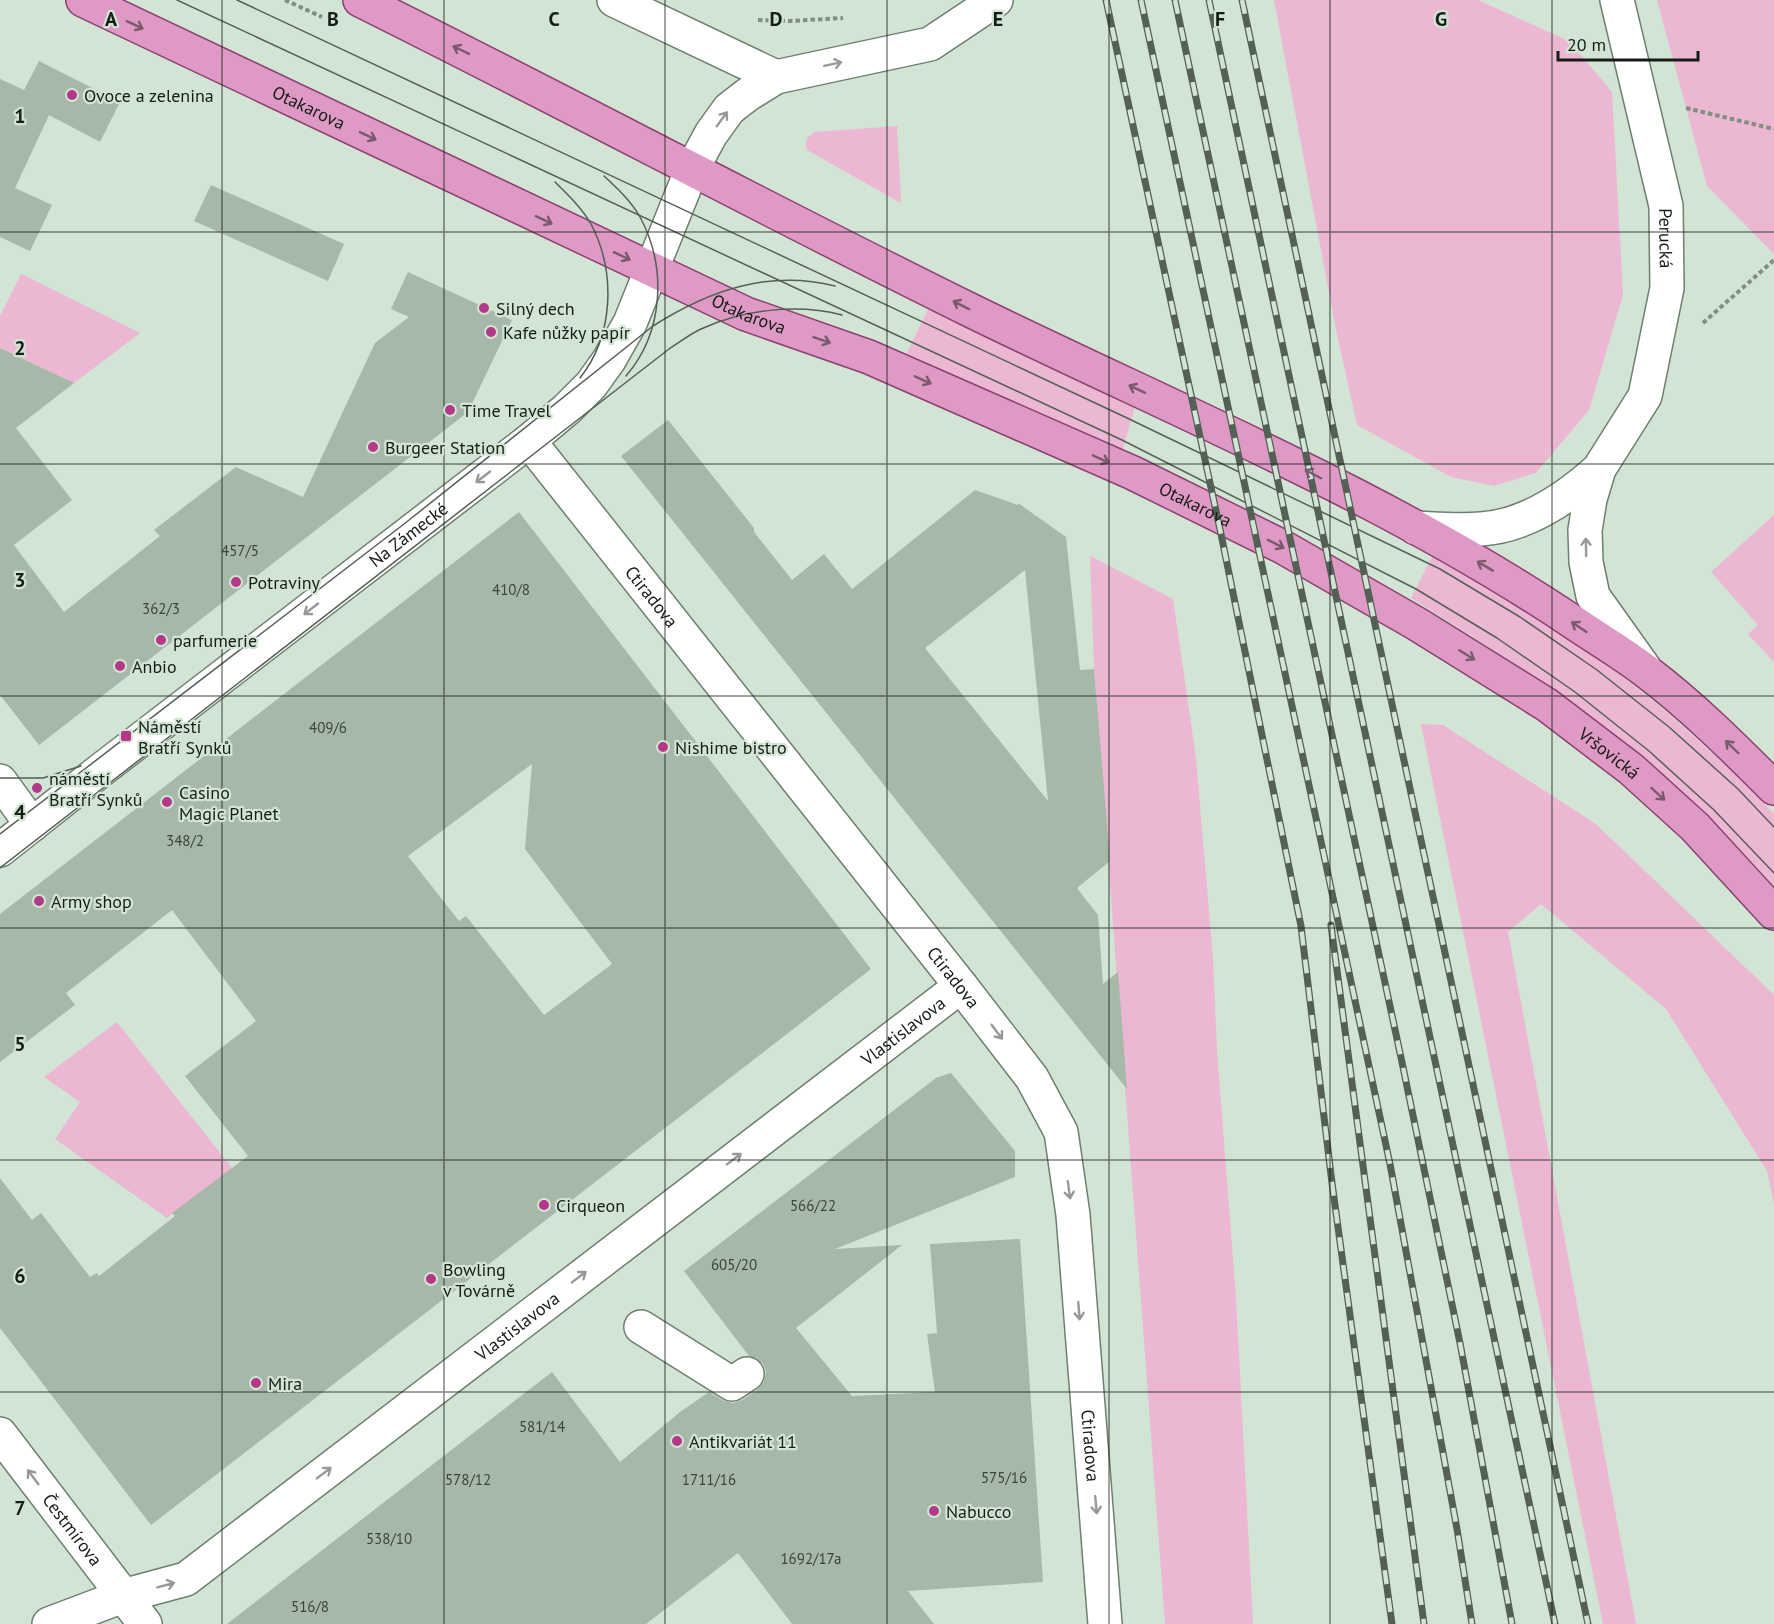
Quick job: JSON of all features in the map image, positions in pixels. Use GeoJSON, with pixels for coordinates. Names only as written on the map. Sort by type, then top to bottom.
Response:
{"type":"FeatureCollection","features":[{"type":"Feature","properties":{"kind":"main road","name":"Otakarova"},"geometry":{"type":"LineString","coordinates":[[82,0],[746,314],[869,357],[1133,473],[1281,546],[1417,624]]}},
{"type":"Feature","properties":{"kind":"main road"},"geometry":{"type":"LineString","coordinates":[[360,0],[972,311],[1288,460],[1416,528],[1535,597],[1647,672],[1713,728],[1774,788]]}},
{"type":"Feature","properties":{"kind":"main road","name":"Vršovická"},"geometry":{"type":"LineString","coordinates":[[1417,624],[1547,705],[1631,769],[1695,827],[1774,913]]}},
{"type":"Feature","properties":{"kind":"street"},"geometry":{"type":"LineString","coordinates":[[614,0],[776,77]]}},
{"type":"Feature","properties":{"kind":"street"},"geometry":{"type":"LineString","coordinates":[[692,169],[711,134],[729,109],[776,77],[930,44],[996,0]]}},
{"type":"Feature","properties":{"kind":"street","name":"Perucká"},"geometry":{"type":"LineString","coordinates":[[1416,528],[1484,529],[1520,520],[1549,508],[1576,490],[1599,469],[1645,396],[1667,288],[1666,206],[1610,2]]}},
{"type":"Feature","properties":{"kind":"street","name":"Na Zámecké"},"geometry":{"type":"LineString","coordinates":[[32,825],[529,441],[583,393],[609,360],[630,323],[692,169]]}},
{"type":"Feature","properties":{"kind":"street","name":"Ctiradova"},"geometry":{"type":"LineString","coordinates":[[529,441],[962,986],[1032,1078],[1061,1132],[1072,1215],[1106,1624]]}},
{"type":"Feature","properties":{"kind":"street","name":"Perucká"},"geometry":{"type":"LineString","coordinates":[[1599,469],[1590,499],[1586,530],[1586,562],[1593,596],[1647,672]]}},
{"type":"Feature","properties":{"kind":"street"},"geometry":{"type":"LineString","coordinates":[[0,781],[32,825],[0,850]]}},
{"type":"Feature","properties":{"kind":"street","name":"Vlastislavova"},"geometry":{"type":"LineString","coordinates":[[49,1624],[123,1596],[186,1580],[962,986]]}},
{"type":"Feature","properties":{"kind":"street"},"geometry":{"type":"LineString","coordinates":[[641,1327],[732,1384],[747,1374]]}},
{"type":"Feature","properties":{"kind":"street","name":"Čestmírova"},"geometry":{"type":"LineString","coordinates":[[0,1434],[145,1624]]}},
{"type":"Feature","properties":{"kind":"path"},"geometry":{"type":"LineString","coordinates":[[751,17],[761,21],[854,17]]}},
{"type":"Feature","properties":{"kind":"path"},"geometry":{"type":"LineString","coordinates":[[1676,106],[1774,129]]}},
{"type":"Feature","properties":{"kind":"path"},"geometry":{"type":"LineString","coordinates":[[1698,327],[1774,260]]}},
{"type":"Feature","properties":{"kind":"shaded area"},"geometry":{"type":"Polygon","coordinates":[[[1274,0],[1478,0],[1569,41],[1612,92],[1623,295],[1589,410],[1536,473],[1494,486],[1451,477],[1357,425],[1336,330],[1274,0]]]}},
{"type":"Feature","properties":{"kind":"shaded area"},"geometry":{"type":"Polygon","coordinates":[[[1657,0],[1774,0],[1774,254],[1707,186],[1657,0]]]}},
{"type":"Feature","properties":{"kind":"shaded area"},"geometry":{"type":"Polygon","coordinates":[[[897,126],[901,203],[807,150],[807,138],[815,132],[897,126]]]}},
{"type":"Feature","properties":{"kind":"shaded area"},"geometry":{"type":"Polygon","coordinates":[[[21,274],[140,333],[74,383],[0,348],[0,316],[21,274]]]}},
{"type":"Feature","properties":{"kind":"shaded area"},"geometry":{"type":"Polygon","coordinates":[[[928,309],[1136,403],[1122,452],[906,355],[928,309]]]}},
{"type":"Feature","properties":{"kind":"shaded area"},"geometry":{"type":"Polygon","coordinates":[[[1774,515],[1774,662],[1748,634],[1758,625],[1711,572],[1774,515]]]}},
{"type":"Feature","properties":{"kind":"shaded area"},"geometry":{"type":"Polygon","coordinates":[[[1434,553],[1517,602],[1620,674],[1684,727],[1745,784],[1774,814],[1774,888],[1694,803],[1604,728],[1509,661],[1411,598],[1434,553]]]}},
{"type":"Feature","properties":{"kind":"shaded area"},"geometry":{"type":"Polygon","coordinates":[[[1090,556],[1173,599],[1196,758],[1213,958],[1217,1051],[1236,1298],[1253,1624],[1165,1624],[1094,669],[1090,556]]]}},
{"type":"Feature","properties":{"kind":"shaded area"},"geometry":{"type":"Polygon","coordinates":[[[1421,724],[1443,725],[1596,824],[1774,995],[1774,1203],[1767,1171],[1666,1009],[1541,904],[1508,932],[1636,1624],[1603,1624],[1421,724]]]}},
{"type":"Feature","properties":{"kind":"shaded area"},"geometry":{"type":"Polygon","coordinates":[[[117,1022],[232,1168],[167,1218],[55,1139],[80,1102],[44,1077],[117,1022]]]}},
{"type":"Feature","properties":{"kind":"building"},"geometry":{"type":"Polygon","coordinates":[[[39,61],[120,102],[100,142],[49,115],[15,188],[52,205],[30,251],[0,237],[0,79],[24,90],[39,61]]]}},
{"type":"Feature","properties":{"kind":"building"},"geometry":{"type":"Polygon","coordinates":[[[211,185],[344,244],[328,281],[194,221],[211,185]]]}},
{"type":"Feature","properties":{"kind":"building"},"geometry":{"type":"Polygon","coordinates":[[[408,272],[512,320],[468,412],[39,745],[0,695],[0,348],[74,383],[16,428],[72,500],[14,545],[64,612],[160,536],[154,530],[236,467],[303,497],[375,343],[409,317],[391,309],[408,272]]]}},
{"type":"Feature","properties":{"kind":"building"},"geometry":{"type":"Polygon","coordinates":[[[668,420],[754,528],[754,532],[792,580],[824,554],[852,589],[975,490],[1018,505],[1018,503],[1066,537],[1080,670],[1094,669],[1110,861],[1077,888],[1098,915],[1103,984],[1118,972],[1127,1089],[621,456],[668,420]],[[1025,570],[925,648],[1048,801],[1025,570]]]}},
{"type":"Feature","properties":{"kind":"building"},"geometry":{"type":"Polygon","coordinates":[[[519,512],[871,969],[151,1525],[0,1328],[0,1178],[32,1220],[41,1213],[90,1277],[97,1273],[99,1276],[175,1216],[172,1213],[248,1156],[185,1076],[256,1021],[172,910],[66,993],[75,1005],[0,1062],[0,914],[519,512]],[[532,764],[408,856],[459,921],[466,916],[544,1015],[612,964],[525,849],[532,764]]]}},
{"type":"Feature","properties":{"kind":"building"},"geometry":{"type":"Polygon","coordinates":[[[951,1073],[1015,1151],[1015,1177],[835,1249],[902,1245],[796,1328],[852,1396],[935,1392],[927,1334],[937,1333],[930,1244],[1020,1239],[1043,1582],[908,1591],[934,1624],[792,1624],[738,1553],[646,1624],[227,1624],[552,1372],[620,1462],[680,1412],[709,1392],[722,1400],[733,1403],[757,1390],[764,1382],[766,1372],[763,1364],[749,1356],[684,1271],[936,1078],[951,1073]]]}},
{"type":"Feature","properties":{"kind":"tram line"},"geometry":{"type":"LineString","coordinates":[[177,0],[1122,440],[1416,589],[1497,638],[1575,692],[1649,751],[1714,810],[1774,873]]}},
{"type":"Feature","properties":{"kind":"tram line"},"geometry":{"type":"LineString","coordinates":[[237,0],[1125,417],[1440,569],[1520,617],[1597,670],[1669,727],[1738,789],[1774,827]]}},
{"type":"Feature","properties":{"kind":"tram line"},"geometry":{"type":"LineString","coordinates":[[604,176],[628,200],[640,217],[655,257],[657,299],[654,320],[639,359],[626,376]]}},
{"type":"Feature","properties":{"kind":"tram line"},"geometry":{"type":"LineString","coordinates":[[555,182],[579,207],[591,224],[605,262],[608,303],[605,323],[600,343],[580,378]]}},
{"type":"Feature","properties":{"kind":"tram line"},"geometry":{"type":"LineString","coordinates":[[0,834],[404,524],[653,326],[717,293],[740,287],[786,280],[810,281],[835,286]]}},
{"type":"Feature","properties":{"kind":"tram line"},"geometry":{"type":"LineString","coordinates":[[0,868],[685,338],[717,322],[770,310],[806,309],[842,315]]}},
{"type":"Feature","properties":{"kind":"tram line"},"geometry":{"type":"LineString","coordinates":[[0,778],[43,778],[81,766]]}},
{"type":"Feature","properties":{"kind":"railway"},"geometry":{"type":"LineString","coordinates":[[1106,0],[1221,534],[1301,926],[1332,1183],[1392,1624]]}},
{"type":"Feature","properties":{"kind":"railway"},"geometry":{"type":"LineString","coordinates":[[1141,0],[1390,1164],[1457,1529],[1472,1624]]}},
{"type":"Feature","properties":{"kind":"railway"},"geometry":{"type":"LineString","coordinates":[[1175,0],[1403,1067],[1460,1343],[1512,1624]]}},
{"type":"Feature","properties":{"kind":"railway"},"geometry":{"type":"LineString","coordinates":[[1209,0],[1555,1624]]}},
{"type":"Feature","properties":{"kind":"railway"},"geometry":{"type":"LineString","coordinates":[[1242,0],[1588,1624]]}},
{"type":"Feature","properties":{"kind":"railway"},"geometry":{"type":"LineString","coordinates":[[1331,925],[1424,1624]]}},
{"type":"Feature","properties":{"kind":"place","name":"Ovoce a zelenina"},"geometry":{"type":"Point","coordinates":[72,95]}},
{"type":"Feature","properties":{"kind":"place","name":"Silný dech"},"geometry":{"type":"Point","coordinates":[484,308]}},
{"type":"Feature","properties":{"kind":"place","name":"Kafe nůžky papír"},"geometry":{"type":"Point","coordinates":[491,332]}},
{"type":"Feature","properties":{"kind":"place","name":"Time Travel"},"geometry":{"type":"Point","coordinates":[450,410]}},
{"type":"Feature","properties":{"kind":"place","name":"Burgeer Station"},"geometry":{"type":"Point","coordinates":[373,447]}},
{"type":"Feature","properties":{"kind":"place","name":"Potraviny"},"geometry":{"type":"Point","coordinates":[236,582]}},
{"type":"Feature","properties":{"kind":"place","name":"parfumerie"},"geometry":{"type":"Point","coordinates":[161,640]}},
{"type":"Feature","properties":{"kind":"place","name":"Anbio"},"geometry":{"type":"Point","coordinates":[120,666]}},
{"type":"Feature","properties":{"kind":"place","name":"Náměstí Bratří Synků"},"geometry":{"type":"Point","coordinates":[126,736]}},
{"type":"Feature","properties":{"kind":"place","name":"Nishime bistro"},"geometry":{"type":"Point","coordinates":[663,747]}},
{"type":"Feature","properties":{"kind":"place","name":"náměstí Bratří Synků"},"geometry":{"type":"Point","coordinates":[37,788]}},
{"type":"Feature","properties":{"kind":"place","name":"Casino Magic Planet"},"geometry":{"type":"Point","coordinates":[167,802]}},
{"type":"Feature","properties":{"kind":"place","name":"Army shop"},"geometry":{"type":"Point","coordinates":[39,901]}},
{"type":"Feature","properties":{"kind":"place","name":"Cirqueon"},"geometry":{"type":"Point","coordinates":[544,1205]}},
{"type":"Feature","properties":{"kind":"place","name":"Bowling v Továrně"},"geometry":{"type":"Point","coordinates":[431,1279]}},
{"type":"Feature","properties":{"kind":"place","name":"Mira"},"geometry":{"type":"Point","coordinates":[256,1383]}},
{"type":"Feature","properties":{"kind":"place","name":"Antikvariát 11"},"geometry":{"type":"Point","coordinates":[677,1441]}},
{"type":"Feature","properties":{"kind":"place","name":"Nabucco"},"geometry":{"type":"Point","coordinates":[934,1511]}}]}
